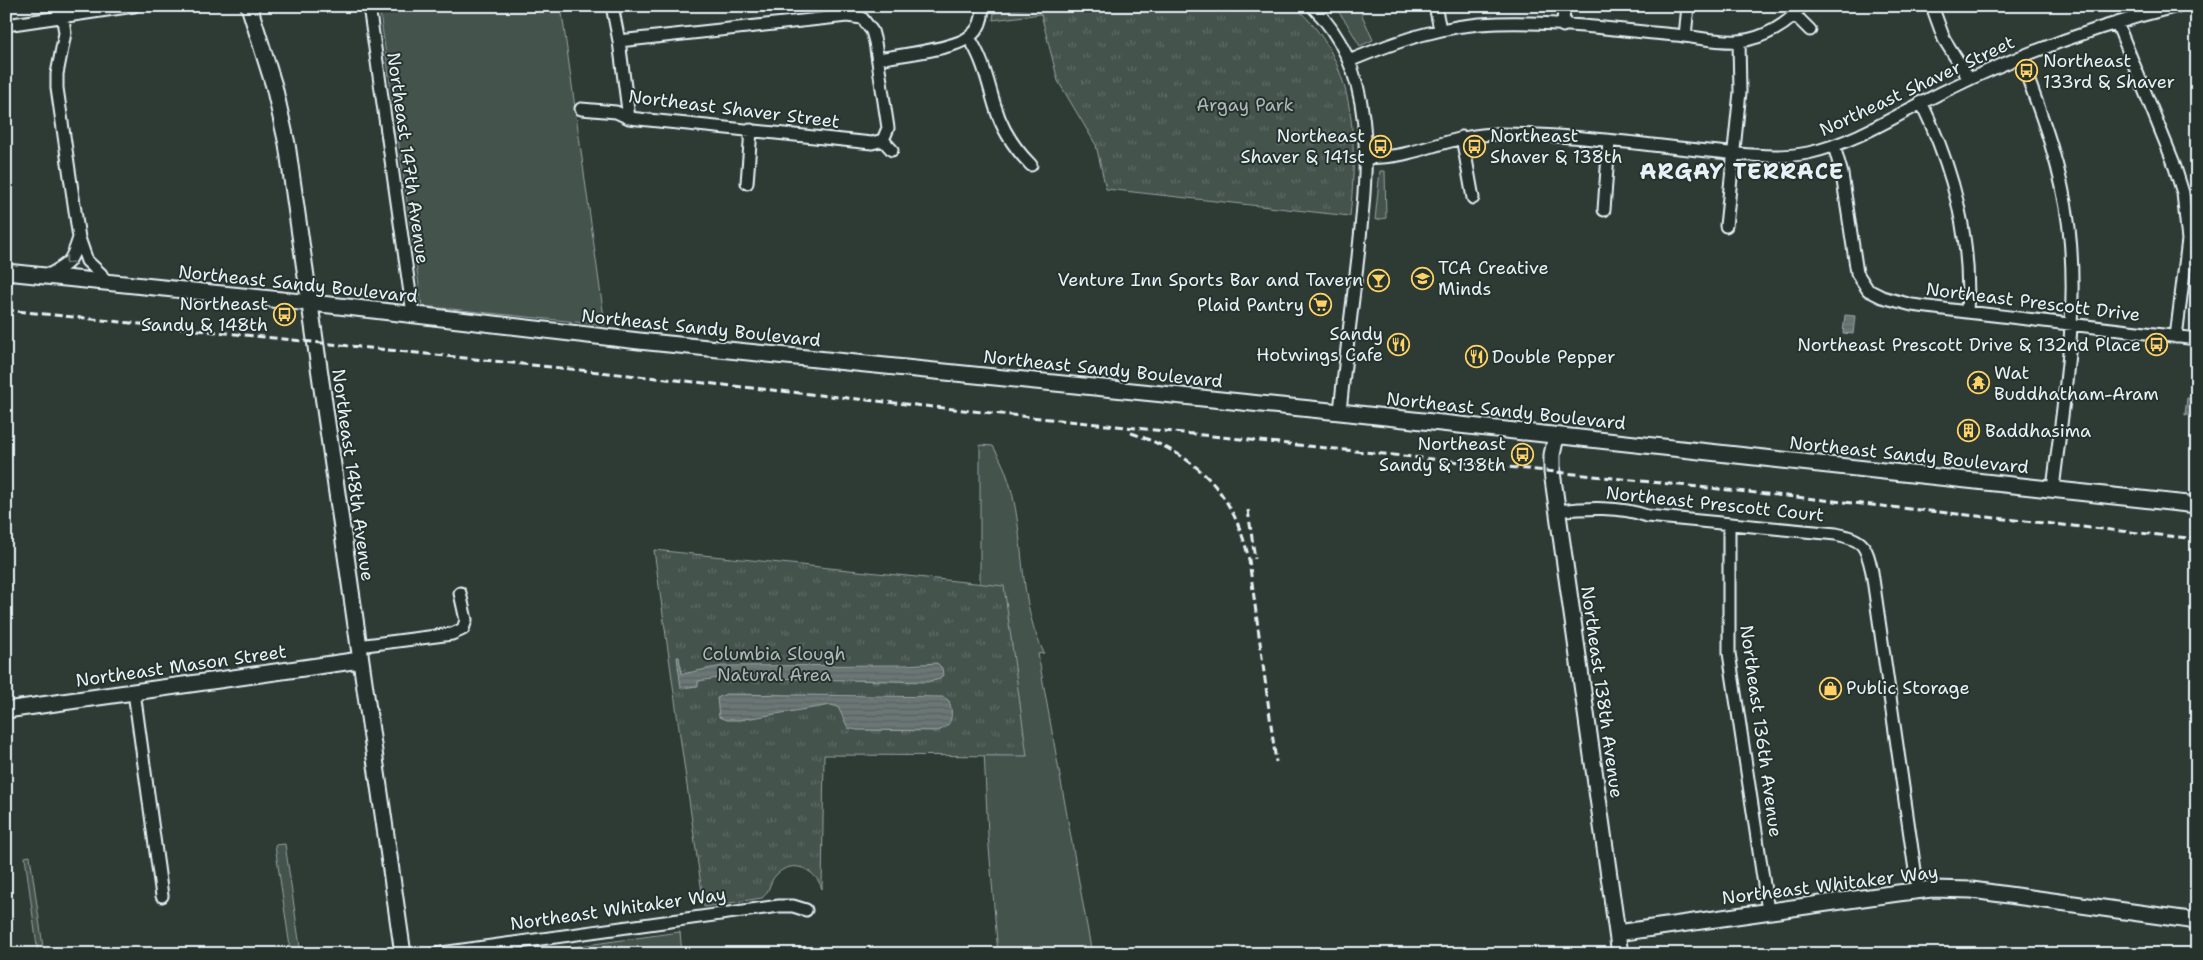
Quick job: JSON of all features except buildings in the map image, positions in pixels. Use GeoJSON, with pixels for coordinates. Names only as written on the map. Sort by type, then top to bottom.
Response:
{"type":"FeatureCollection","features":[{"type":"Feature","properties":{"kind":"main road","name":"Northeast 148th Avenue"},"geometry":{"type":"LineString","coordinates":[[249,6],[283,121],[403,954]]}},
{"type":"Feature","properties":{"kind":"main road","name":"Northeast Sandy Boulevard"},"geometry":{"type":"LineString","coordinates":[[6,272],[413,314],[649,342],[1340,412],[2197,504]]}},
{"type":"Feature","properties":{"kind":"main road","name":"Northeast 138th Avenue"},"geometry":{"type":"LineString","coordinates":[[1556,436],[1552,455],[1552,472],[1620,954]]}},
{"type":"Feature","properties":{"kind":"main road","name":"Northeast Mason Street"},"geometry":{"type":"LineString","coordinates":[[6,710],[134,692],[360,653]]}},
{"type":"Feature","properties":{"kind":"main road","name":"Northeast Whitaker Way"},"geometry":{"type":"LineString","coordinates":[[1617,932],[1918,891],[1972,890],[2197,921]]}},
{"type":"Feature","properties":{"kind":"street"},"geometry":{"type":"LineString","coordinates":[[6,25],[62,12],[134,6]]}},
{"type":"Feature","properties":{"kind":"street","name":"Northeast 147th Avenue"},"geometry":{"type":"LineString","coordinates":[[369,6],[413,314]]}},
{"type":"Feature","properties":{"kind":"street"},"geometry":{"type":"LineString","coordinates":[[612,6],[619,41],[629,118]]}},
{"type":"Feature","properties":{"kind":"street"},"geometry":{"type":"LineString","coordinates":[[878,59],[943,46],[969,38],[981,22],[982,6]]}},
{"type":"Feature","properties":{"kind":"street"},"geometry":{"type":"LineString","coordinates":[[1312,6],[1334,32],[1349,61],[1363,110],[1366,185],[1340,412]]}},
{"type":"Feature","properties":{"kind":"street"},"geometry":{"type":"LineString","coordinates":[[1435,6],[1440,29]]}},
{"type":"Feature","properties":{"kind":"street"},"geometry":{"type":"LineString","coordinates":[[1563,26],[1564,6]]}},
{"type":"Feature","properties":{"kind":"street"},"geometry":{"type":"LineString","coordinates":[[1685,36],[1688,6]]}},
{"type":"Feature","properties":{"kind":"street"},"geometry":{"type":"LineString","coordinates":[[1932,6],[1944,38],[1969,79]]}},
{"type":"Feature","properties":{"kind":"street","name":"Northeast Shaver Street"},"geometry":{"type":"LineString","coordinates":[[1366,158],[1407,154],[1462,137],[1480,134],[1524,134],[1788,156],[1834,146],[1856,137],[1921,102],[2020,57],[2117,23],[2178,6]]}},
{"type":"Feature","properties":{"kind":"street"},"geometry":{"type":"LineString","coordinates":[[1349,61],[1390,44],[1440,29],[1498,22],[1739,41],[1775,30],[1798,11],[1810,30]]}},
{"type":"Feature","properties":{"kind":"street"},"geometry":{"type":"LineString","coordinates":[[62,12],[64,43],[57,74],[57,88],[79,238],[88,261],[106,282]]}},
{"type":"Feature","properties":{"kind":"street"},"geometry":{"type":"LineString","coordinates":[[619,41],[856,16],[867,23],[872,31],[888,128],[883,140],[892,150]]}},
{"type":"Feature","properties":{"kind":"street"},"geometry":{"type":"LineString","coordinates":[[2117,23],[2173,161],[2183,193],[2188,240],[2176,337]]}},
{"type":"Feature","properties":{"kind":"street"},"geometry":{"type":"LineString","coordinates":[[969,38],[986,75],[995,108],[1005,132],[1016,151],[1031,165]]}},
{"type":"Feature","properties":{"kind":"street"},"geometry":{"type":"LineString","coordinates":[[1726,226],[1740,92],[1739,41]]}},
{"type":"Feature","properties":{"kind":"street"},"geometry":{"type":"LineString","coordinates":[[2020,57],[2048,132],[2062,188],[2069,227],[2072,268],[2072,326],[2053,489]]}},
{"type":"Feature","properties":{"kind":"street"},"geometry":{"type":"LineString","coordinates":[[1921,102],[1947,161],[1956,193],[1968,270],[1967,312]]}},
{"type":"Feature","properties":{"kind":"street","name":"Northeast Shaver Street"},"geometry":{"type":"LineString","coordinates":[[580,108],[616,112],[629,118],[872,143],[883,140]]}},
{"type":"Feature","properties":{"kind":"street"},"geometry":{"type":"LineString","coordinates":[[747,183],[751,130]]}},
{"type":"Feature","properties":{"kind":"street"},"geometry":{"type":"LineString","coordinates":[[1462,137],[1473,198]]}},
{"type":"Feature","properties":{"kind":"street"},"geometry":{"type":"LineString","coordinates":[[1604,210],[1610,141]]}},
{"type":"Feature","properties":{"kind":"street","name":"Northeast Prescott Drive"},"geometry":{"type":"LineString","coordinates":[[1834,146],[1842,174],[1858,274],[1868,290],[1893,300],[1967,312],[2072,326],[2197,339]]}},
{"type":"Feature","properties":{"kind":"street"},"geometry":{"type":"LineString","coordinates":[[47,276],[70,261],[75,253],[79,238]]}},
{"type":"Feature","properties":{"kind":"street","name":"Northeast Prescott Court"},"geometry":{"type":"LineString","coordinates":[[1557,511],[1598,509],[1836,534],[1859,540],[1866,548],[1872,572],[1918,891]]}},
{"type":"Feature","properties":{"kind":"street","name":"Northeast 136th Avenue"},"geometry":{"type":"LineString","coordinates":[[1730,524],[1729,653],[1768,911]]}},
{"type":"Feature","properties":{"kind":"street"},"geometry":{"type":"LineString","coordinates":[[360,653],[452,634],[463,629],[466,620],[460,593]]}},
{"type":"Feature","properties":{"kind":"street"},"geometry":{"type":"LineString","coordinates":[[134,692],[162,896]]}},
{"type":"Feature","properties":{"kind":"street","name":"Northeast Whitaker Way"},"geometry":{"type":"LineString","coordinates":[[434,954],[778,906],[793,906],[806,910]]}},
{"type":"Feature","properties":{"kind":"green space"},"geometry":{"type":"Polygon","coordinates":[[[379,6],[561,6],[605,325],[422,306],[379,6]]]}},
{"type":"Feature","properties":{"kind":"green space","name":"Argay Park"},"geometry":{"type":"Polygon","coordinates":[[[1040,6],[1294,6],[1315,27],[1330,50],[1341,76],[1348,102],[1352,130],[1353,159],[1350,216],[1106,189],[1096,145],[1058,81],[1041,14],[993,20],[994,13],[1040,6]]]}},
{"type":"Feature","properties":{"kind":"green space"},"geometry":{"type":"Polygon","coordinates":[[[1334,6],[1358,6],[1373,40],[1360,46],[1334,6]]]}},
{"type":"Feature","properties":{"kind":"green space"},"geometry":{"type":"Polygon","coordinates":[[[1380,171],[1385,171],[1386,218],[1375,220],[1380,171]]]}},
{"type":"Feature","properties":{"kind":"green space"},"geometry":{"type":"Polygon","coordinates":[[[980,445],[993,446],[1005,470],[1013,496],[1028,602],[1034,628],[1044,653],[1038,654],[1092,954],[998,954],[988,835],[978,624],[980,584],[980,445]]]}},
{"type":"Feature","properties":{"kind":"green space","name":"Columbia Slough Natural Area"},"geometry":{"type":"Polygon","coordinates":[[[654,550],[1004,586],[1027,756],[824,755],[822,889],[815,876],[809,871],[803,868],[789,867],[776,875],[767,893],[762,898],[704,907],[654,550]]]}},
{"type":"Feature","properties":{"kind":"green space"},"geometry":{"type":"Polygon","coordinates":[[[285,844],[301,954],[291,954],[275,845],[285,844]]]}},
{"type":"Feature","properties":{"kind":"green space"},"geometry":{"type":"Polygon","coordinates":[[[30,856],[44,954],[38,954],[25,857],[30,856]]]}},
{"type":"Feature","properties":{"kind":"green space"},"geometry":{"type":"Polygon","coordinates":[[[679,932],[682,954],[523,954],[679,932]]]}},
{"type":"Feature","properties":{"kind":"shaded area"},"geometry":{"type":"Polygon","coordinates":[[[1845,315],[1855,316],[1853,334],[1843,333],[1845,315]]]}},
{"type":"Feature","properties":{"kind":"shaded area"},"geometry":{"type":"Polygon","coordinates":[[[2187,398],[2197,399],[2195,416],[2185,415],[2187,398]]]}},
{"type":"Feature","properties":{"kind":"shaded area"},"geometry":{"type":"Polygon","coordinates":[[[677,657],[679,657],[682,674],[722,666],[906,665],[937,663],[942,668],[943,675],[940,679],[927,682],[725,677],[698,681],[698,686],[681,688],[677,657]]]}},
{"type":"Feature","properties":{"kind":"shaded area"},"geometry":{"type":"Polygon","coordinates":[[[726,694],[944,697],[949,701],[951,720],[946,727],[937,731],[857,730],[848,728],[838,707],[831,705],[739,720],[726,720],[719,717],[717,698],[726,694]]]}},
{"type":"Feature","properties":{"kind":"railway"},"geometry":{"type":"LineString","coordinates":[[6,310],[2197,539]]}},
{"type":"Feature","properties":{"kind":"railway"},"geometry":{"type":"LineString","coordinates":[[1131,433],[1154,442],[1193,465],[1209,479],[1234,515],[1249,560],[1276,762]]}},
{"type":"Feature","properties":{"kind":"railway"},"geometry":{"type":"LineString","coordinates":[[1248,510],[1255,559]]}},
{"type":"Feature","properties":{"kind":"place","name":"Northeast 133rd & Shaver"},"geometry":{"type":"Point","coordinates":[2027,71]}},
{"type":"Feature","properties":{"kind":"place","name":"Northeast Shaver & 141st"},"geometry":{"type":"Point","coordinates":[1381,146]}},
{"type":"Feature","properties":{"kind":"place","name":"Northeast Shaver & 138th"},"geometry":{"type":"Point","coordinates":[1474,146]}},
{"type":"Feature","properties":{"kind":"place","name":"TCA Creative Minds"},"geometry":{"type":"Point","coordinates":[1422,278]}},
{"type":"Feature","properties":{"kind":"place","name":"Venture Inn Sports Bar and Tavern"},"geometry":{"type":"Point","coordinates":[1379,280]}},
{"type":"Feature","properties":{"kind":"place","name":"Plaid Pantry"},"geometry":{"type":"Point","coordinates":[1320,305]}},
{"type":"Feature","properties":{"kind":"place","name":"Northeast Sandy & 148th"},"geometry":{"type":"Point","coordinates":[284,314]}},
{"type":"Feature","properties":{"kind":"place","name":"Sandy Hotwings Cafe"},"geometry":{"type":"Point","coordinates":[1399,344]}},
{"type":"Feature","properties":{"kind":"place","name":"Northeast Prescott Drive & 132nd Place"},"geometry":{"type":"Point","coordinates":[2157,345]}},
{"type":"Feature","properties":{"kind":"place","name":"Double Pepper"},"geometry":{"type":"Point","coordinates":[1476,357]}},
{"type":"Feature","properties":{"kind":"place","name":"Wat Buddhatham-Aram"},"geometry":{"type":"Point","coordinates":[1978,383]}},
{"type":"Feature","properties":{"kind":"place","name":"Baddhasima"},"geometry":{"type":"Point","coordinates":[1969,431]}},
{"type":"Feature","properties":{"kind":"place","name":"Northeast Sandy & 138th"},"geometry":{"type":"Point","coordinates":[1522,454]}},
{"type":"Feature","properties":{"kind":"place","name":"Public Storage"},"geometry":{"type":"Point","coordinates":[1830,688]}},
{"type":"Feature","properties":{"kind":"district","name":"ARGAY TERRACE"},"geometry":{"type":"Point","coordinates":[1742,171]}}]}
